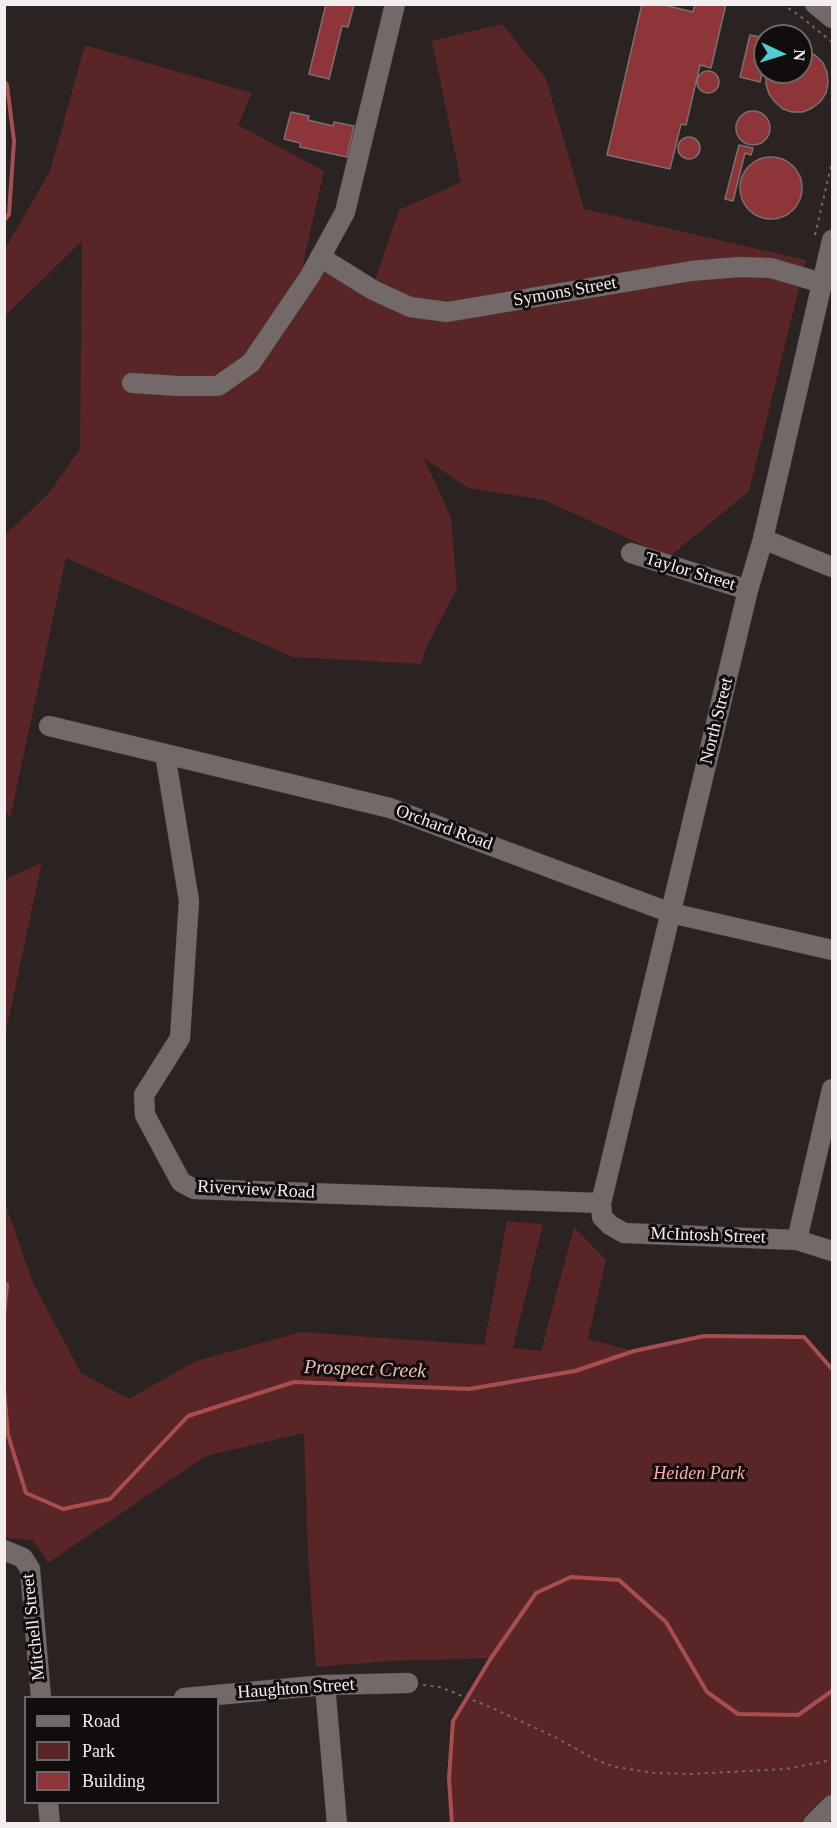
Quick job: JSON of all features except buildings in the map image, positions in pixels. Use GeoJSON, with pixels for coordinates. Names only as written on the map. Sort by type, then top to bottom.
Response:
{"type":"FeatureCollection","features":[{"type":"Feature","properties":{"kind":"street"},"geometry":{"type":"LineString","coordinates":[[132,382],[178,386],[218,386],[252,363],[310,276],[345,212],[395,4]]}},
{"type":"Feature","properties":{"kind":"street"},"geometry":{"type":"LineString","coordinates":[[815,4],[832,18]]}},
{"type":"Feature","properties":{"kind":"street","name":"North Street"},"geometry":{"type":"LineString","coordinates":[[601,1203],[748,590],[763,539],[822,283],[828,242]]}},
{"type":"Feature","properties":{"kind":"street","name":"Symons Street"},"geometry":{"type":"LineString","coordinates":[[320,257],[372,290],[410,308],[447,312],[691,271],[739,267],[771,268],[822,283]]}},
{"type":"Feature","properties":{"kind":"street"},"geometry":{"type":"LineString","coordinates":[[763,539],[832,567]]}},
{"type":"Feature","properties":{"kind":"street","name":"Taylor Street"},"geometry":{"type":"LineString","coordinates":[[631,553],[748,590]]}},
{"type":"Feature","properties":{"kind":"street","name":"Orchard Road"},"geometry":{"type":"LineString","coordinates":[[49,726],[390,808],[671,913],[832,950]]}},
{"type":"Feature","properties":{"kind":"street","name":"Riverview Road"},"geometry":{"type":"LineString","coordinates":[[165,754],[189,901],[180,1038],[144,1095],[145,1115],[181,1182],[194,1189],[601,1203]]}},
{"type":"Feature","properties":{"kind":"street"},"geometry":{"type":"LineString","coordinates":[[797,1240],[832,1089]]}},
{"type":"Feature","properties":{"kind":"street","name":"McIntosh Street"},"geometry":{"type":"LineString","coordinates":[[601,1203],[602,1217],[624,1233],[797,1240],[832,1251]]}},
{"type":"Feature","properties":{"kind":"street","name":"Mitchell Street"},"geometry":{"type":"LineString","coordinates":[[4,1550],[23,1558],[30,1569],[41,1696]]}},
{"type":"Feature","properties":{"kind":"street","name":"Haughton Street"},"geometry":{"type":"LineString","coordinates":[[206,1696],[325,1685],[408,1683]]}},
{"type":"Feature","properties":{"kind":"street"},"geometry":{"type":"LineString","coordinates":[[325,1685],[337,1824]]}},
{"type":"Feature","properties":{"kind":"street"},"geometry":{"type":"LineString","coordinates":[[48,1804],[50,1824]]}},
{"type":"Feature","properties":{"kind":"street"},"geometry":{"type":"LineString","coordinates":[[813,1824],[832,1805]]}},
{"type":"Feature","properties":{"kind":"path"},"geometry":{"type":"LineString","coordinates":[[782,4],[832,42]]}},
{"type":"Feature","properties":{"kind":"path"},"geometry":{"type":"LineString","coordinates":[[828,242],[832,162]]}},
{"type":"Feature","properties":{"kind":"path"},"geometry":{"type":"LineString","coordinates":[[440,1688],[490,1707],[555,1737],[598,1761],[616,1767],[644,1772],[691,1774],[786,1770],[832,1760]]}},
{"type":"Feature","properties":{"kind":"green space"},"geometry":{"type":"Polygon","coordinates":[[[502,24],[546,79],[584,209],[806,260],[749,491],[669,557],[544,500],[468,488],[424,458],[451,518],[457,589],[427,646],[421,664],[293,657],[66,558],[10,818],[4,808],[5,535],[48,494],[80,449],[82,241],[5,316],[5,249],[50,171],[85,45],[252,93],[238,125],[324,171],[303,264],[372,289],[399,210],[461,182],[432,41],[502,24]]]}},
{"type":"Feature","properties":{"kind":"green space"},"geometry":{"type":"Polygon","coordinates":[[[42,862],[5,1036],[5,880],[42,862]]]}},
{"type":"Feature","properties":{"kind":"green space","name":"Heiden Park"},"geometry":{"type":"Polygon","coordinates":[[[4,1200],[33,1283],[81,1373],[129,1399],[196,1361],[301,1332],[484,1345],[507,1221],[543,1224],[513,1348],[541,1351],[574,1227],[606,1260],[588,1339],[634,1351],[704,1336],[804,1337],[832,1369],[832,1823],[452,1823],[449,1778],[453,1721],[491,1658],[390,1661],[316,1667],[308,1556],[304,1433],[206,1456],[48,1563],[33,1540],[5,1538],[4,1200]]]}},
{"type":"Feature","properties":{"kind":"waterway"},"geometry":{"type":"LineString","coordinates":[[4,81],[7,85],[14,141],[9,214],[4,221]]}},
{"type":"Feature","properties":{"kind":"waterway","name":"Prospect Creek"},"geometry":{"type":"LineString","coordinates":[[4,1282],[7,1285],[4,1315]]}},
{"type":"Feature","properties":{"kind":"waterway","name":"Prospect Creek"},"geometry":{"type":"LineString","coordinates":[[4,1390],[8,1435],[26,1493],[63,1509],[110,1499],[188,1416],[294,1382],[469,1389],[575,1371],[634,1351],[704,1336],[804,1337],[832,1369]]}},
{"type":"Feature","properties":{"kind":"waterway","name":"Prospect Creek"},"geometry":{"type":"LineString","coordinates":[[452,1824],[449,1778],[453,1721],[491,1658],[536,1593],[571,1577],[619,1580],[666,1622],[707,1692],[738,1714],[798,1715],[832,1691]]}}]}
